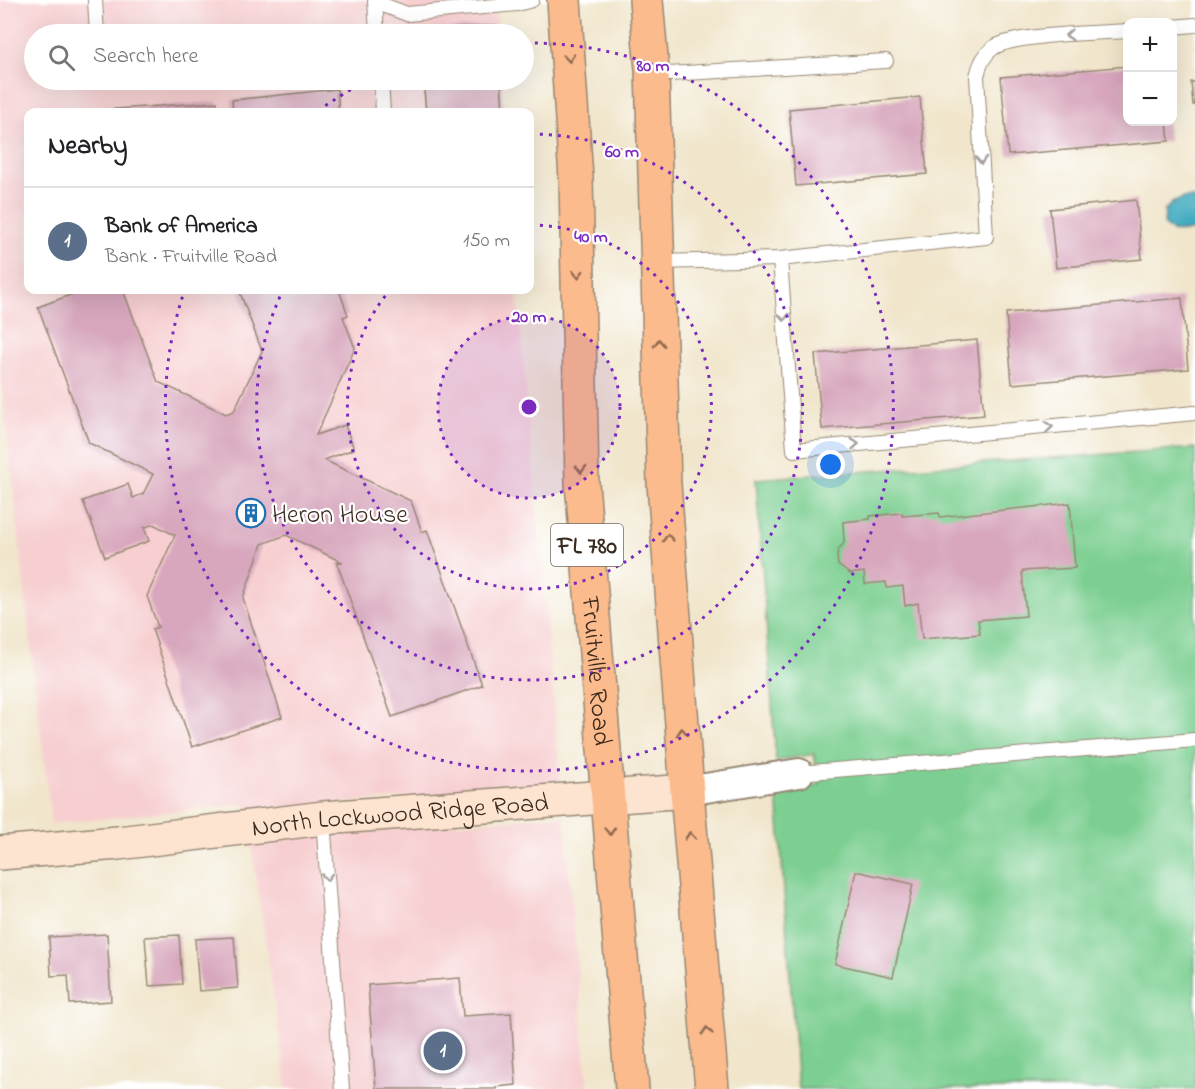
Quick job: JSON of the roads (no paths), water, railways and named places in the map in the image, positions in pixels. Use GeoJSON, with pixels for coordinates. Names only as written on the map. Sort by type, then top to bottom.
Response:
{"type":"FeatureCollection","features":[{"type":"Feature","properties":{"kind":"main road","name":"Fruitville Road"},"geometry":{"type":"LineString","coordinates":[[564,0],[576,178],[582,483],[632,1089]]}},
{"type":"Feature","properties":{"kind":"main road"},"geometry":{"type":"LineString","coordinates":[[646,0],[652,75],[664,484],[712,1089]]}},
{"type":"Feature","properties":{"kind":"street","name":"North Lockwood Ridge Road"},"geometry":{"type":"LineString","coordinates":[[0,853],[118,843],[323,818],[687,791],[800,773]]}},
{"type":"Feature","properties":{"kind":"lane"},"geometry":{"type":"LineString","coordinates":[[95,0],[96,24]]}},
{"type":"Feature","properties":{"kind":"lane"},"geometry":{"type":"LineString","coordinates":[[377,24],[376,1],[407,14],[517,4],[532,0]]}},
{"type":"Feature","properties":{"kind":"lane"},"geometry":{"type":"LineString","coordinates":[[1177,27],[1195,25]]}},
{"type":"Feature","properties":{"kind":"lane"},"geometry":{"type":"LineString","coordinates":[[657,262],[780,259],[986,237],[976,76],[980,66],[992,49],[1015,39],[1123,31]]}},
{"type":"Feature","properties":{"kind":"lane"},"geometry":{"type":"LineString","coordinates":[[652,75],[886,61]]}},
{"type":"Feature","properties":{"kind":"lane"},"geometry":{"type":"LineString","coordinates":[[382,90],[383,108]]}},
{"type":"Feature","properties":{"kind":"lane"},"geometry":{"type":"LineString","coordinates":[[780,259],[794,450],[1195,414]]}},
{"type":"Feature","properties":{"kind":"lane"},"geometry":{"type":"LineString","coordinates":[[800,773],[1195,740]]}},
{"type":"Feature","properties":{"kind":"lane"},"geometry":{"type":"LineString","coordinates":[[323,818],[342,1089]]}},
{"type":"Feature","properties":{"kind":"water"},"geometry":{"type":"Polygon","coordinates":[[[1184,198],[1195,198],[1195,231],[1170,230],[1164,224],[1165,210],[1172,203],[1184,198]]]}},
{"type":"Feature","properties":{"kind":"place","name":"Heron House"},"geometry":{"type":"Point","coordinates":[251,513]}},
{"type":"Feature","properties":{"kind":"place","name":"Bank of America"},"geometry":{"type":"Point","coordinates":[443,1051]}}]}
